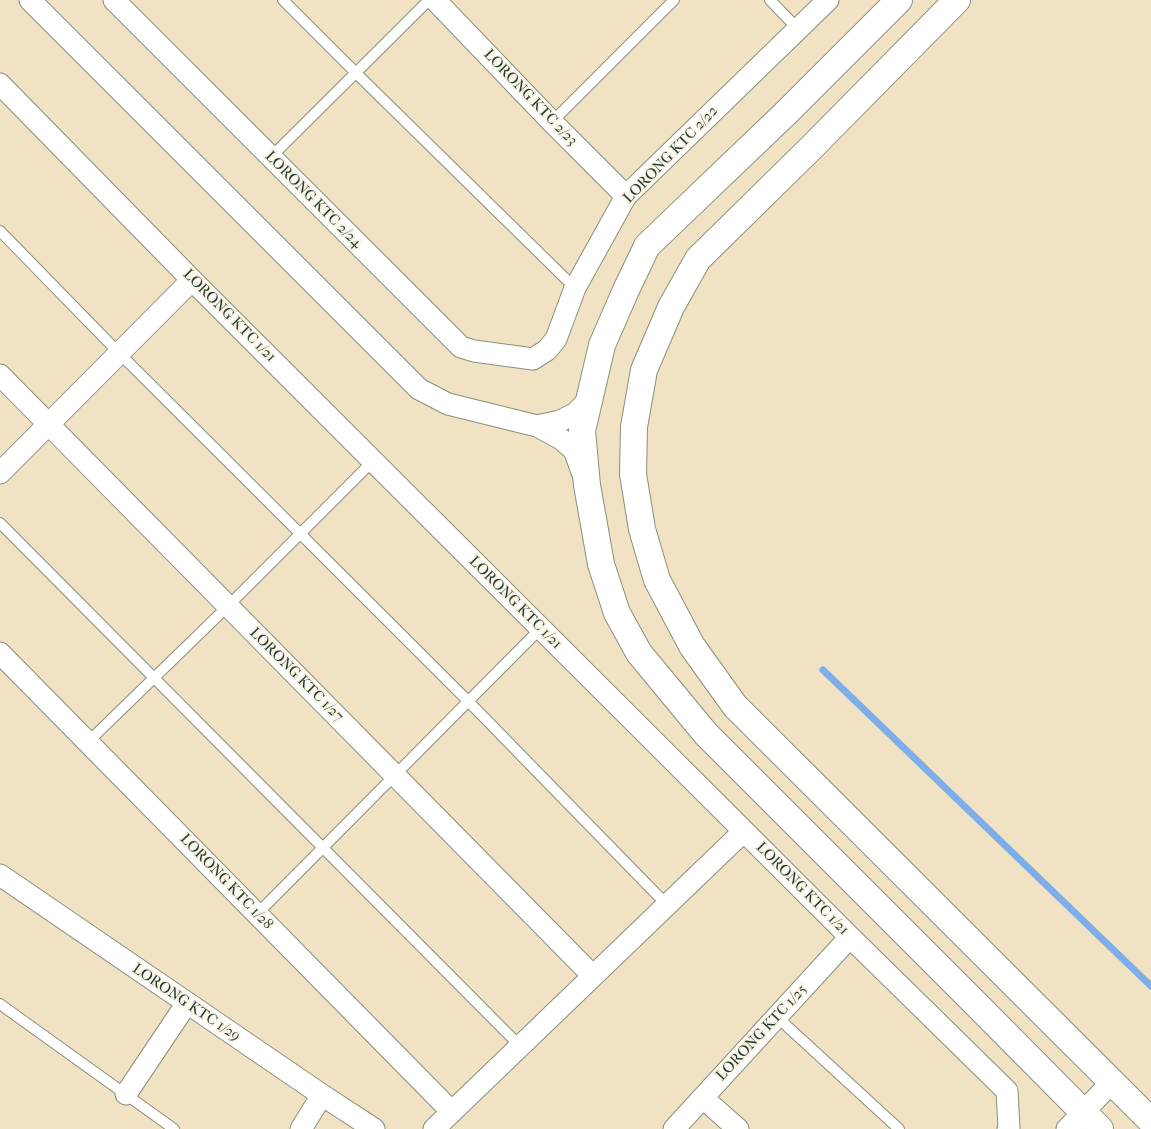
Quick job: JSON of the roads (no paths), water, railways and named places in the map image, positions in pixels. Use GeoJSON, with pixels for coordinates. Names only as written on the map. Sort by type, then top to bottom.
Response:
{"type":"FeatureCollection","features":[{"type":"Feature","properties":{"kind":"street"},"geometry":{"type":"LineString","coordinates":[[30,0],[419,389],[448,404],[537,426],[561,439],[574,450],[587,485]]}},
{"type":"Feature","properties":{"kind":"street","name":"LORONG KTC 2/24"},"geometry":{"type":"LineString","coordinates":[[114,0],[461,347],[474,351],[533,358]]}},
{"type":"Feature","properties":{"kind":"street","name":"LORONG KTC 2/23"},"geometry":{"type":"LineString","coordinates":[[435,0],[626,196]]}},
{"type":"Feature","properties":{"kind":"street","name":"LORONG KTC 2/22"},"geometry":{"type":"LineString","coordinates":[[533,358],[547,350],[556,339],[575,288],[626,196],[828,0]]}},
{"type":"Feature","properties":{"kind":"street"},"geometry":{"type":"LineString","coordinates":[[899,0],[787,112],[647,246],[602,345],[582,431],[587,485],[601,564],[617,613],[639,653],[706,734],[988,1016],[1083,1123],[1112,1082]]}},
{"type":"Feature","properties":{"kind":"street"},"geometry":{"type":"LineString","coordinates":[[957,0],[698,259],[671,307],[644,370],[634,427],[633,474],[642,529],[657,580],[692,646],[735,706],[1151,1121]]}},
{"type":"Feature","properties":{"kind":"street","name":"LORONG KTC 1/21"},"geometry":{"type":"LineString","coordinates":[[0,84],[192,280],[850,937],[1007,1091],[1008,1129]]}},
{"type":"Feature","properties":{"kind":"street"},"geometry":{"type":"LineString","coordinates":[[0,472],[192,280]]}},
{"type":"Feature","properties":{"kind":"street","name":"LORONG KTC 1/27"},"geometry":{"type":"LineString","coordinates":[[0,375],[593,976]]}},
{"type":"Feature","properties":{"kind":"street"},"geometry":{"type":"LineString","coordinates":[[537,426],[560,421],[576,413],[590,398]]}},
{"type":"Feature","properties":{"kind":"street","name":"LORONG KTC 1/28"},"geometry":{"type":"LineString","coordinates":[[0,653],[452,1112]]}},
{"type":"Feature","properties":{"kind":"street"},"geometry":{"type":"LineString","coordinates":[[434,1129],[744,831]]}},
{"type":"Feature","properties":{"kind":"street","name":"LORONG KTC 1/29"},"geometry":{"type":"LineString","coordinates":[[0,875],[374,1129]]}},
{"type":"Feature","properties":{"kind":"street","name":"LORONG KTC 1/25"},"geometry":{"type":"LineString","coordinates":[[674,1129],[850,937]]}},
{"type":"Feature","properties":{"kind":"street"},"geometry":{"type":"LineString","coordinates":[[126,1094],[188,1003]]}},
{"type":"Feature","properties":{"kind":"street"},"geometry":{"type":"LineString","coordinates":[[301,1129],[322,1095]]}},
{"type":"Feature","properties":{"kind":"street"},"geometry":{"type":"LineString","coordinates":[[703,1098],[738,1129]]}},
{"type":"Feature","properties":{"kind":"lane"},"geometry":{"type":"LineString","coordinates":[[283,0],[575,288]]}},
{"type":"Feature","properties":{"kind":"lane"},"geometry":{"type":"LineString","coordinates":[[271,158],[429,0]]}},
{"type":"Feature","properties":{"kind":"lane"},"geometry":{"type":"LineString","coordinates":[[552,122],[674,0]]}},
{"type":"Feature","properties":{"kind":"lane"},"geometry":{"type":"LineString","coordinates":[[770,0],[798,29]]}},
{"type":"Feature","properties":{"kind":"lane"},"geometry":{"type":"LineString","coordinates":[[0,231],[469,702],[667,905]]}},
{"type":"Feature","properties":{"kind":"lane"},"geometry":{"type":"LineString","coordinates":[[88,742],[373,461]]}},
{"type":"Feature","properties":{"kind":"lane"},"geometry":{"type":"LineString","coordinates":[[0,523],[520,1046]]}},
{"type":"Feature","properties":{"kind":"lane"},"geometry":{"type":"LineString","coordinates":[[257,914],[541,628]]}},
{"type":"Feature","properties":{"kind":"lane"},"geometry":{"type":"LineString","coordinates":[[0,1004],[174,1129]]}},
{"type":"Feature","properties":{"kind":"lane"},"geometry":{"type":"LineString","coordinates":[[777,1017],[899,1129]]}},
{"type":"Feature","properties":{"kind":"waterway"},"geometry":{"type":"LineString","coordinates":[[823,670],[1151,986]]}}]}
